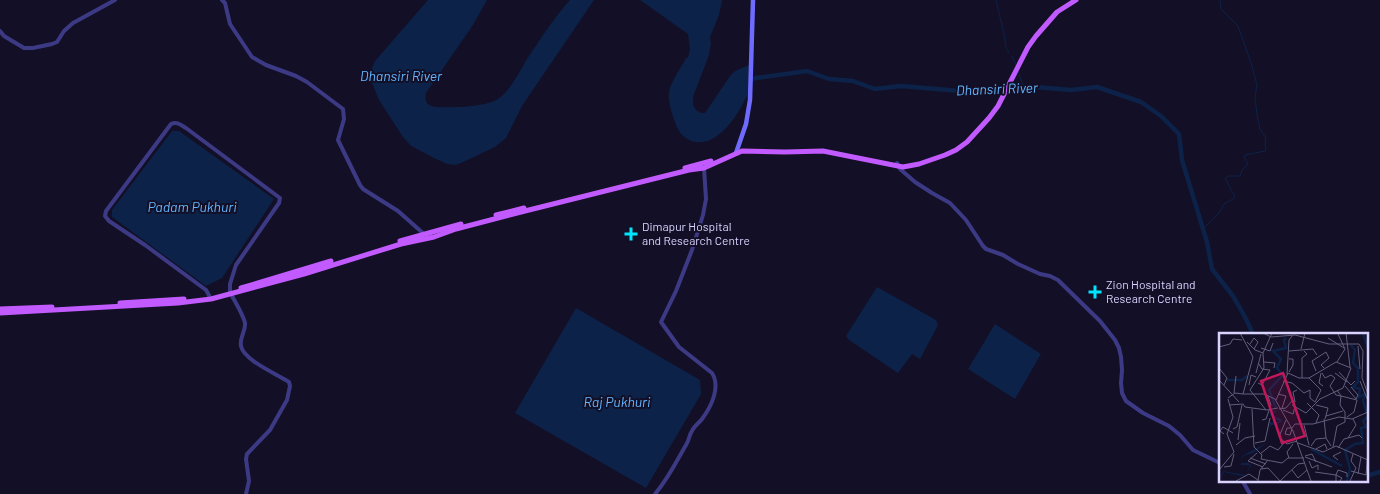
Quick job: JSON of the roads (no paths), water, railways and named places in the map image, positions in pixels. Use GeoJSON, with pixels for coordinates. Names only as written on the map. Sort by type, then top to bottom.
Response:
{"type":"FeatureCollection","features":[{"type":"Feature","properties":{"kind":"main road"},"geometry":{"type":"LineString","coordinates":[[231,292],[304,274],[401,244],[434,237],[496,219],[704,168],[737,151],[746,124],[750,97],[753,0]]}},
{"type":"Feature","properties":{"kind":"main road"},"geometry":{"type":"LineString","coordinates":[[0,311],[210,298],[424,234],[707,163],[737,151],[825,148],[898,165],[934,159],[953,152],[967,142],[989,118],[998,106],[1036,36],[1057,12],[1076,0]]}},
{"type":"Feature","properties":{"kind":"street"},"geometry":{"type":"LineString","coordinates":[[0,31],[2,38],[10,39],[28,48],[52,44],[57,42],[69,26],[115,0]]}},
{"type":"Feature","properties":{"kind":"street"},"geometry":{"type":"LineString","coordinates":[[222,0],[226,5],[230,24],[252,57],[308,82],[343,109],[344,119],[338,140],[360,185],[363,189],[398,211],[424,234]]}},
{"type":"Feature","properties":{"kind":"street"},"geometry":{"type":"LineString","coordinates":[[210,298],[206,290],[106,216],[106,211],[174,122],[186,128],[280,198],[279,203],[234,268],[230,284],[231,292],[245,323],[241,342],[242,350],[256,362],[284,379],[290,386],[287,400],[270,430],[247,454],[249,481],[246,494]]}},
{"type":"Feature","properties":{"kind":"street"},"geometry":{"type":"LineString","coordinates":[[898,165],[915,182],[950,202],[966,220],[986,249],[1040,274],[1058,280],[1100,321],[1115,340],[1121,357],[1122,393],[1126,401],[1143,413],[1169,426],[1193,450],[1219,463]]}},
{"type":"Feature","properties":{"kind":"street"},"geometry":{"type":"LineString","coordinates":[[655,494],[688,444],[692,430],[708,410],[716,387],[715,377],[712,373],[679,347],[661,322],[676,291],[692,250],[706,199],[704,168]]}},
{"type":"Feature","properties":{"kind":"street"},"geometry":{"type":"LineString","coordinates":[[1243,482],[1250,494]]}},
{"type":"Feature","properties":{"kind":"water","name":"Dhansiri River"},"geometry":{"type":"Polygon","coordinates":[[[428,0],[487,0],[473,25],[426,93],[426,102],[429,105],[451,107],[477,105],[498,99],[511,86],[527,59],[570,0],[594,0],[522,106],[506,138],[495,147],[455,165],[447,164],[411,146],[379,100],[372,83],[371,70],[375,61],[428,0]]]}},
{"type":"Feature","properties":{"kind":"water"},"geometry":{"type":"Polygon","coordinates":[[[640,0],[722,0],[719,15],[710,37],[709,55],[693,97],[693,105],[696,110],[705,113],[730,76],[735,71],[749,65],[749,85],[747,96],[739,111],[727,127],[713,139],[705,142],[696,142],[684,137],[677,127],[670,106],[671,85],[686,58],[688,58],[690,49],[688,34],[640,0]]]}},
{"type":"Feature","properties":{"kind":"water","name":"Padam Pukhuri"},"geometry":{"type":"Polygon","coordinates":[[[172,131],[179,131],[274,199],[222,278],[206,286],[112,217],[112,210],[172,131]]]}},
{"type":"Feature","properties":{"kind":"water"},"geometry":{"type":"Polygon","coordinates":[[[877,287],[936,320],[938,325],[920,359],[912,354],[898,373],[849,340],[846,336],[877,287]]]}},
{"type":"Feature","properties":{"kind":"water","name":"Raj Pukhuri"},"geometry":{"type":"Polygon","coordinates":[[[576,308],[700,380],[701,394],[646,488],[515,413],[576,308]]]}},
{"type":"Feature","properties":{"kind":"water"},"geometry":{"type":"Polygon","coordinates":[[[995,324],[1041,354],[1015,399],[968,369],[995,324]]]}},
{"type":"Feature","properties":{"kind":"waterway"},"geometry":{"type":"LineString","coordinates":[[996,0],[1009,53]]}},
{"type":"Feature","properties":{"kind":"waterway"},"geometry":{"type":"LineString","coordinates":[[1203,229],[1219,213],[1224,204],[1235,197],[1225,178],[1228,176],[1240,176],[1242,170],[1248,164],[1244,157],[1245,155],[1265,151],[1266,149],[1266,138],[1260,129],[1257,115],[1255,97],[1257,85],[1251,63],[1238,26],[1221,9],[1220,0]]}},
{"type":"Feature","properties":{"kind":"waterway"},"geometry":{"type":"LineString","coordinates":[[1012,56],[1016,65]]}},
{"type":"Feature","properties":{"kind":"waterway","name":"Dhansiri River"},"geometry":{"type":"LineString","coordinates":[[748,81],[756,78],[807,71],[829,79],[853,81],[875,89],[901,86],[972,92],[1024,86],[1071,90],[1097,87],[1141,102],[1161,116],[1179,134],[1182,160],[1207,242],[1212,269],[1233,296],[1253,333]]}},
{"type":"Feature","properties":{"kind":"waterway"},"geometry":{"type":"LineString","coordinates":[[1018,71],[1023,86]]}},
{"type":"Feature","properties":{"kind":"waterway","name":"Dhansiri River"},"geometry":{"type":"LineString","coordinates":[[1368,475],[1380,472]]}},
{"type":"Feature","properties":{"kind":"place","name":"Dimapur Hospital and Research Centre"},"geometry":{"type":"Point","coordinates":[631,234]}},
{"type":"Feature","properties":{"kind":"place","name":"Zion Hospital and Research Centre"},"geometry":{"type":"Point","coordinates":[1095,292]}}]}
